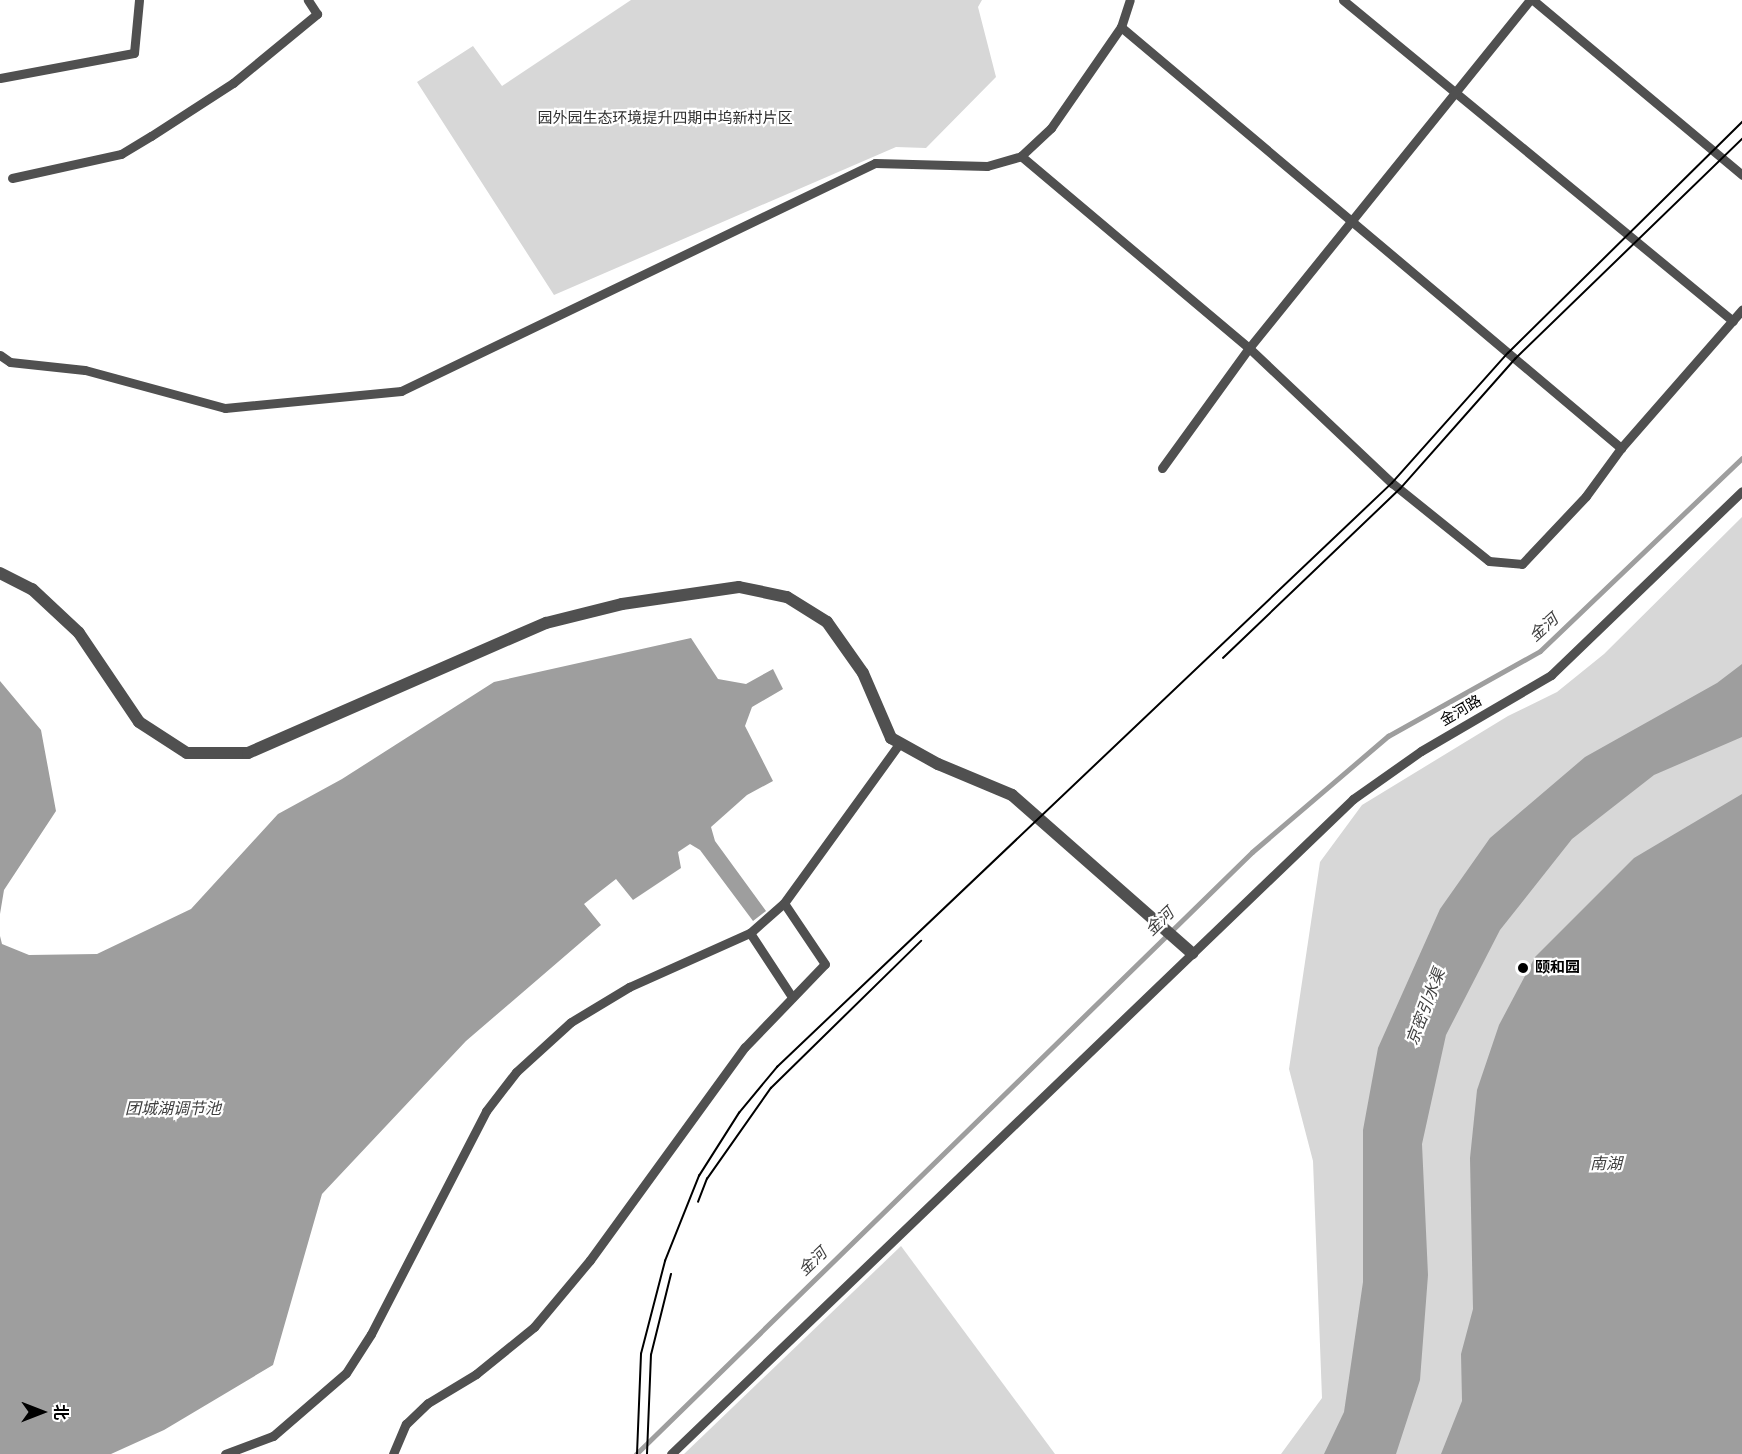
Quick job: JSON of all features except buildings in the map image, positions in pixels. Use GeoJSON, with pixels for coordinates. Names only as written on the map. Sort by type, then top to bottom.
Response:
{"type":"FeatureCollection","features":[{"type":"Feature","properties":{"kind":"street"},"geometry":{"type":"LineString","coordinates":[[0,573],[32,588],[79,633],[139,722],[188,753],[248,753],[546,623],[622,603],[739,587],[787,597],[827,622],[863,674],[891,738],[899,744],[1012,795],[1192,953]]}},
{"type":"Feature","properties":{"kind":"lane"},"geometry":{"type":"LineString","coordinates":[[0,78],[134,53],[139,0]]}},
{"type":"Feature","properties":{"kind":"lane"},"geometry":{"type":"LineString","coordinates":[[12,178],[120,154],[152,136],[233,83],[317,14],[308,0]]}},
{"type":"Feature","properties":{"kind":"lane"},"geometry":{"type":"LineString","coordinates":[[0,355],[10,362],[85,370],[225,408],[401,391],[875,163],[987,166],[1021,156],[1051,128],[1121,27],[1130,0]]}},
{"type":"Feature","properties":{"kind":"lane"},"geometry":{"type":"LineString","coordinates":[[1343,0],[1454,94],[1733,321]]}},
{"type":"Feature","properties":{"kind":"lane"},"geometry":{"type":"LineString","coordinates":[[1162,468],[1250,348],[1531,0],[1742,175]]}},
{"type":"Feature","properties":{"kind":"lane"},"geometry":{"type":"LineString","coordinates":[[1121,27],[1621,448]]}},
{"type":"Feature","properties":{"kind":"lane"},"geometry":{"type":"LineString","coordinates":[[1021,156],[1250,348],[1392,483],[1488,561],[1522,564],[1586,496],[1621,448],[1742,310]]}},
{"type":"Feature","properties":{"kind":"lane","name":"金河路"},"geometry":{"type":"LineString","coordinates":[[671,1454],[1353,799],[1421,751],[1551,675],[1742,491]]}},
{"type":"Feature","properties":{"kind":"lane"},"geometry":{"type":"LineString","coordinates":[[225,1454],[273,1436],[346,1373],[371,1334],[486,1111],[516,1072],[572,1022],[629,987],[750,933],[784,903],[899,744]]}},
{"type":"Feature","properties":{"kind":"lane"},"geometry":{"type":"LineString","coordinates":[[393,1454],[406,1424],[428,1403],[476,1374],[534,1327],[590,1260],[745,1047],[825,964],[784,903]]}},
{"type":"Feature","properties":{"kind":"lane"},"geometry":{"type":"LineString","coordinates":[[750,933],[792,997]]}},
{"type":"Feature","properties":{"kind":"green space","name":"园外园生态环境提升四期中坞新村片区"},"geometry":{"type":"Polygon","coordinates":[[[631,0],[982,0],[978,7],[996,77],[926,148],[896,147],[554,295],[417,82],[473,46],[502,86],[631,0]]]}},
{"type":"Feature","properties":{"kind":"green space","name":"颐和园"},"geometry":{"type":"Polygon","coordinates":[[[1742,517],[1742,1454],[1281,1454],[1322,1398],[1313,1161],[1289,1069],[1320,862],[1362,805],[1508,716],[1557,692],[1604,654],[1742,517]]]}},
{"type":"Feature","properties":{"kind":"green space"},"geometry":{"type":"Polygon","coordinates":[[[901,1246],[1055,1454],[684,1454],[901,1246]]]}},
{"type":"Feature","properties":{"kind":"water","name":"团城湖调节池"},"geometry":{"type":"Polygon","coordinates":[[[691,638],[718,679],[746,684],[773,669],[783,689],[752,707],[745,726],[773,781],[747,795],[711,827],[715,841],[766,911],[753,921],[700,850],[690,844],[678,852],[681,868],[633,900],[616,879],[584,904],[601,925],[466,1041],[322,1194],[273,1365],[164,1430],[111,1454],[0,1454],[0,936],[2,944],[29,955],[97,954],[191,909],[278,814],[342,779],[494,682],[691,638]]]}},
{"type":"Feature","properties":{"kind":"water","name":"京密引水渠"},"geometry":{"type":"Polygon","coordinates":[[[1742,664],[1742,737],[1654,775],[1572,839],[1500,930],[1446,1035],[1422,1144],[1428,1275],[1420,1380],[1396,1454],[1324,1454],[1344,1412],[1363,1282],[1363,1130],[1378,1048],[1440,909],[1490,838],[1585,757],[1717,683],[1742,664]]]}},
{"type":"Feature","properties":{"kind":"water"},"geometry":{"type":"Polygon","coordinates":[[[0,681],[41,730],[56,811],[4,890],[0,914],[0,681]]]}},
{"type":"Feature","properties":{"kind":"water","name":"南湖"},"geometry":{"type":"Polygon","coordinates":[[[1742,794],[1742,1454],[1441,1454],[1462,1401],[1461,1354],[1473,1309],[1470,1158],[1477,1090],[1499,1025],[1535,957],[1634,858],[1742,794]]]}},
{"type":"Feature","properties":{"kind":"waterway","name":"金河"},"geometry":{"type":"LineString","coordinates":[[636,1454],[1252,852],[1388,736],[1540,651],[1742,458]]}},
{"type":"Feature","properties":{"kind":"tram line"},"geometry":{"type":"LineString","coordinates":[[637,1454],[641,1354],[665,1261],[699,1176],[739,1113],[777,1067],[1392,483],[1508,353],[1742,122]]}},
{"type":"Feature","properties":{"kind":"tram line"},"geometry":{"type":"LineString","coordinates":[[1223,658],[1400,489],[1515,359],[1742,139]]}},
{"type":"Feature","properties":{"kind":"tram line"},"geometry":{"type":"LineString","coordinates":[[698,1202],[707,1179],[771,1088],[921,941]]}},
{"type":"Feature","properties":{"kind":"tram line"},"geometry":{"type":"LineString","coordinates":[[647,1454],[651,1355],[671,1274]]}},
{"type":"Feature","properties":{"kind":"place","name":"颐和园"},"geometry":{"type":"Point","coordinates":[1523,968]}}]}
